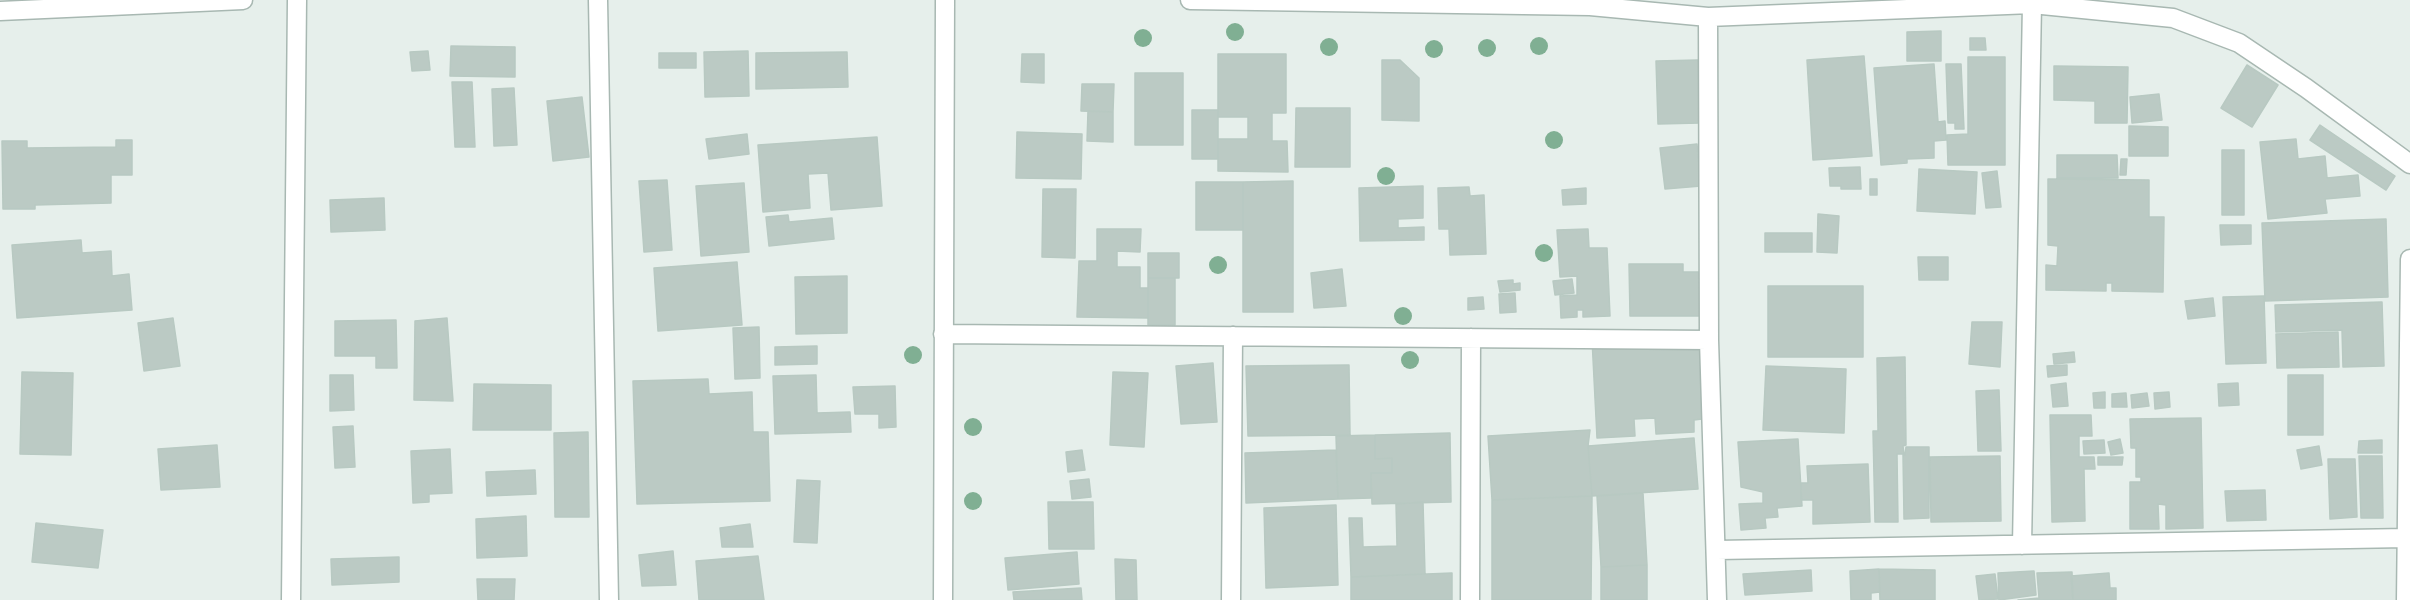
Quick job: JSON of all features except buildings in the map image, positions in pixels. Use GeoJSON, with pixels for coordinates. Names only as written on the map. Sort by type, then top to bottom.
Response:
{"type":"FeatureCollection","features":[{"type":"Feature","properties":{"kind":"street"},"geometry":{"type":"LineString","coordinates":[[0,11],[243,0]]}},
{"type":"Feature","properties":{"kind":"street"},"geometry":{"type":"LineString","coordinates":[[291,600],[297,0]]}},
{"type":"Feature","properties":{"kind":"street"},"geometry":{"type":"LineString","coordinates":[[598,0],[609,600]]}},
{"type":"Feature","properties":{"kind":"street"},"geometry":{"type":"LineString","coordinates":[[943,600],[945,0]]}},
{"type":"Feature","properties":{"kind":"street"},"geometry":{"type":"LineString","coordinates":[[1190,0],[1585,3],[1708,17],[2033,2],[2173,18],[2239,43],[2306,88],[2410,164]]}},
{"type":"Feature","properties":{"kind":"street"},"geometry":{"type":"LineString","coordinates":[[2022,545],[2033,2]]}},
{"type":"Feature","properties":{"kind":"street"},"geometry":{"type":"LineString","coordinates":[[1708,17],[1709,340],[1717,600]]}},
{"type":"Feature","properties":{"kind":"street"},"geometry":{"type":"LineString","coordinates":[[2406,600],[2410,259]]}},
{"type":"Feature","properties":{"kind":"street"},"geometry":{"type":"LineString","coordinates":[[943,334],[1709,340]]}},
{"type":"Feature","properties":{"kind":"street"},"geometry":{"type":"LineString","coordinates":[[1231,600],[1233,336]]}},
{"type":"Feature","properties":{"kind":"street"},"geometry":{"type":"LineString","coordinates":[[1470,600],[1471,338]]}},
{"type":"Feature","properties":{"kind":"street"},"geometry":{"type":"LineString","coordinates":[[1717,550],[2406,538]]}}]}
